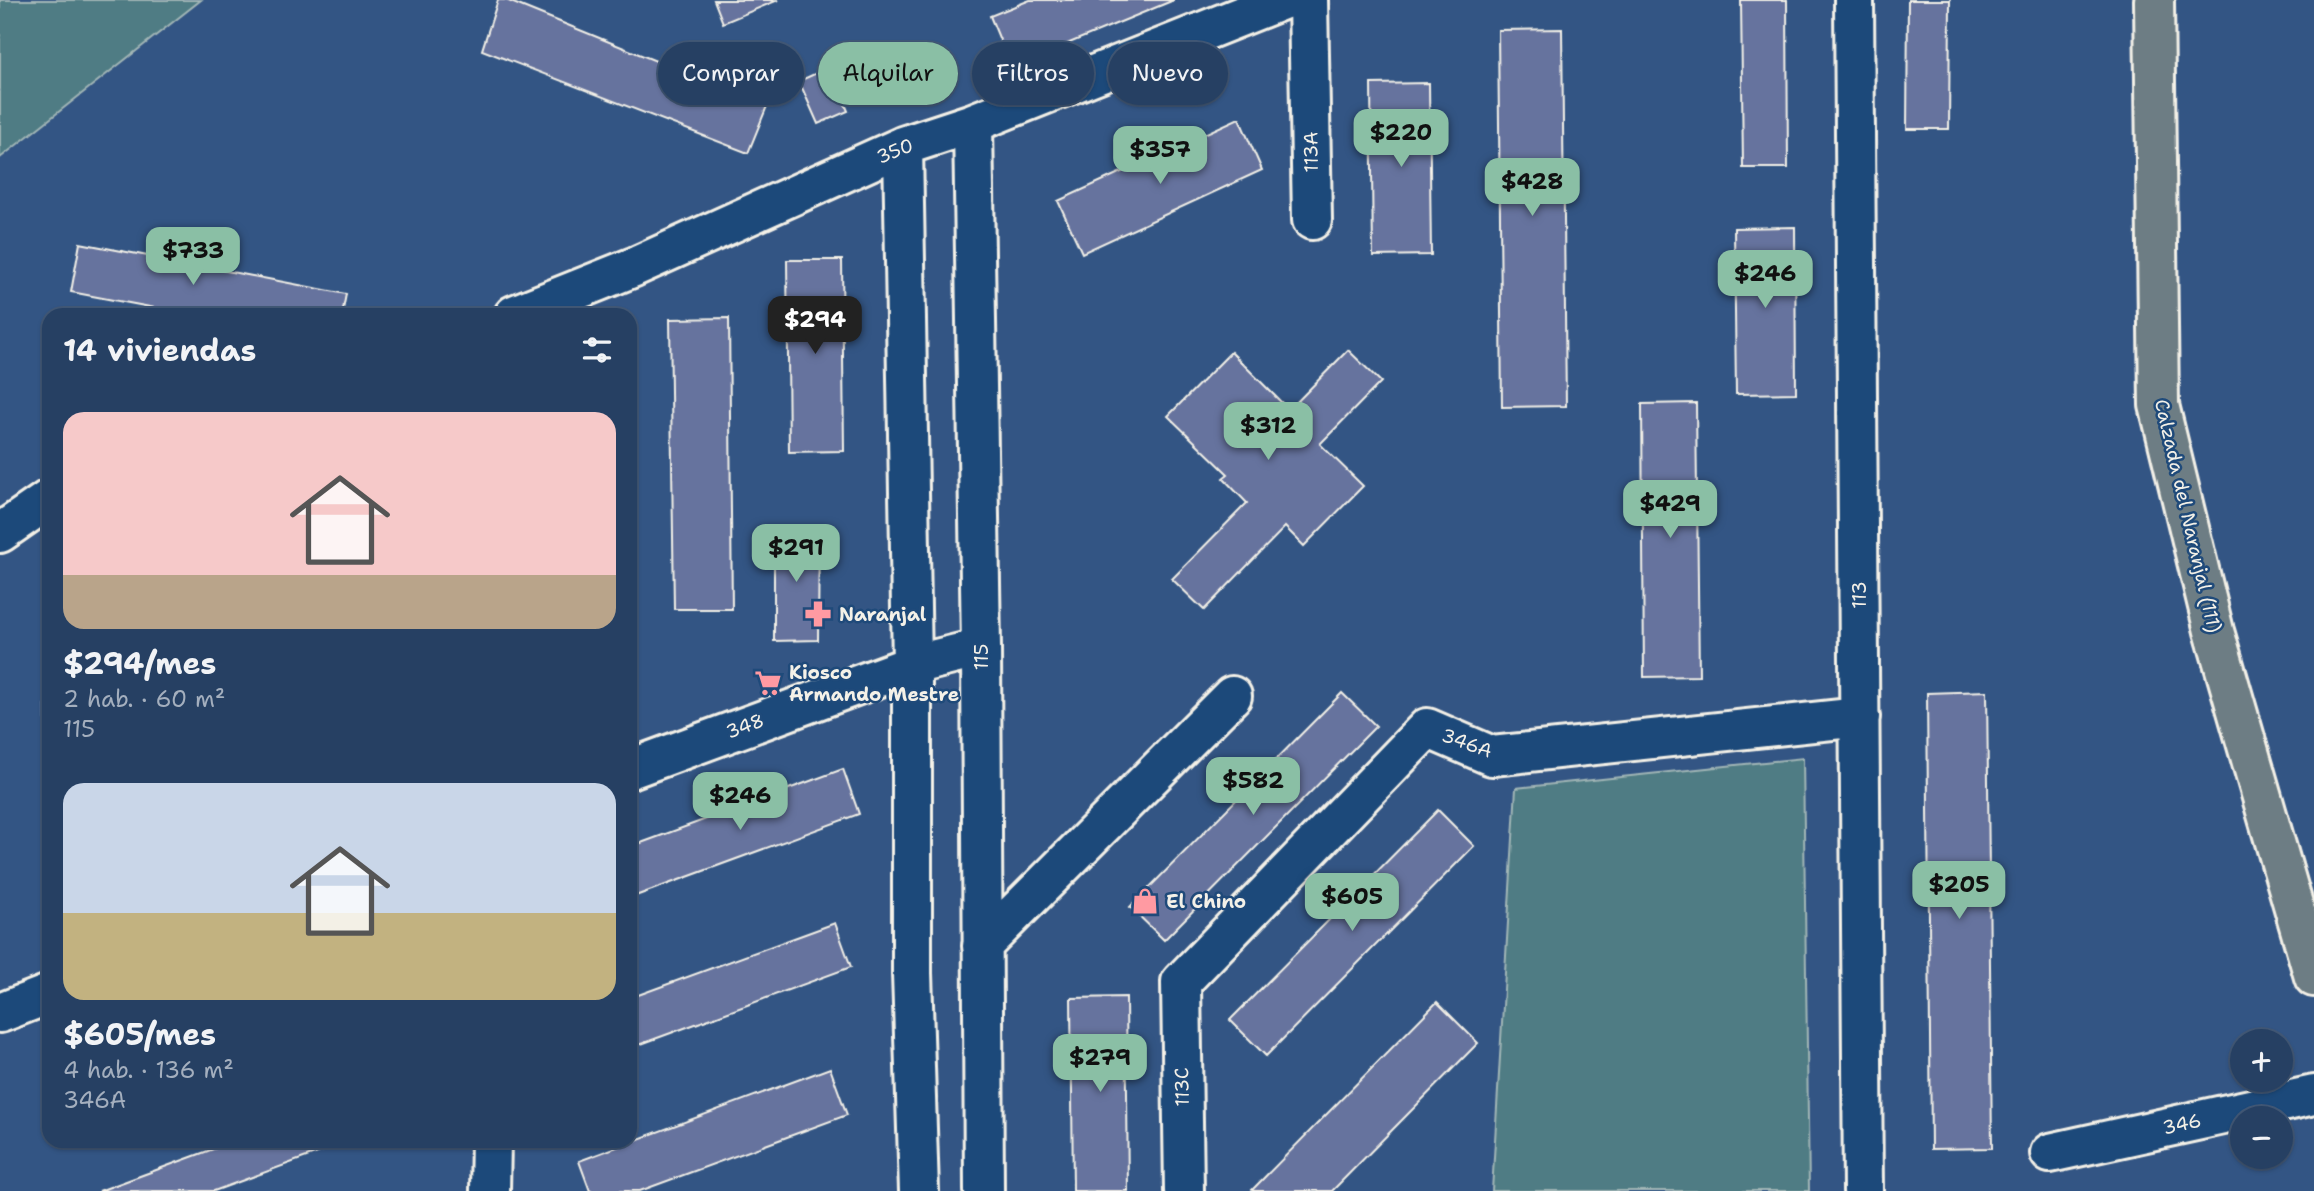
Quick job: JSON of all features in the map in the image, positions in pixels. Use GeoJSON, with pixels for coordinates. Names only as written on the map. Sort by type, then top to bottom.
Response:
{"type":"FeatureCollection","features":[{"type":"Feature","properties":{"kind":"main road","name":"Calzada del Naranjal (111)"},"geometry":{"type":"LineString","coordinates":[[2154,0],[2159,405],[2214,631],[2314,976]]}},
{"type":"Feature","properties":{"kind":"street","name":"350"},"geometry":{"type":"LineString","coordinates":[[532,308],[634,267],[903,146],[973,123],[1282,0]]}},
{"type":"Feature","properties":{"kind":"street","name":"113A"},"geometry":{"type":"LineString","coordinates":[[1308,0],[1312,220]]}},
{"type":"Feature","properties":{"kind":"street","name":"113"},"geometry":{"type":"LineString","coordinates":[[1854,0],[1863,1191]]}},
{"type":"Feature","properties":{"kind":"street","name":"115"},"geometry":{"type":"LineString","coordinates":[[973,123],[981,648],[984,1191]]}},
{"type":"Feature","properties":{"kind":"street"},"geometry":{"type":"LineString","coordinates":[[903,146],[912,665],[912,973],[919,1191]]}},
{"type":"Feature","properties":{"kind":"street"},"geometry":{"type":"LineString","coordinates":[[0,533],[42,503]]}},
{"type":"Feature","properties":{"kind":"street","name":"348"},"geometry":{"type":"LineString","coordinates":[[637,766],[912,665],[981,648]]}},
{"type":"Feature","properties":{"kind":"street"},"geometry":{"type":"LineString","coordinates":[[982,946],[1232,696]]}},
{"type":"Feature","properties":{"kind":"street","name":"346A"},"geometry":{"type":"LineString","coordinates":[[1181,982],[1427,728],[1492,757],[1860,717]]}},
{"type":"Feature","properties":{"kind":"street","name":"113C"},"geometry":{"type":"LineString","coordinates":[[1181,982],[1184,1191]]}},
{"type":"Feature","properties":{"kind":"street"},"geometry":{"type":"LineString","coordinates":[[0,1013],[42,997]]}},
{"type":"Feature","properties":{"kind":"street","name":"346"},"geometry":{"type":"LineString","coordinates":[[2050,1153],[2314,1095]]}},
{"type":"Feature","properties":{"kind":"street"},"geometry":{"type":"LineString","coordinates":[[490,1191],[491,1148]]}},
{"type":"Feature","properties":{"kind":"green space"},"geometry":{"type":"Polygon","coordinates":[[[0,0],[201,0],[0,158],[0,0]]]}},
{"type":"Feature","properties":{"kind":"green space"},"geometry":{"type":"Polygon","coordinates":[[[1803,758],[1809,1191],[1492,1191],[1516,788],[1803,758]]]}},
{"type":"Feature","properties":{"kind":"building"},"geometry":{"type":"Polygon","coordinates":[[[498,0],[506,0],[658,62],[658,105],[767,106],[748,153],[482,50],[498,0]]]}},
{"type":"Feature","properties":{"kind":"building"},"geometry":{"type":"Polygon","coordinates":[[[714,0],[778,0],[723,23],[714,0]]]}},
{"type":"Feature","properties":{"kind":"building"},"geometry":{"type":"Polygon","coordinates":[[[1030,0],[1174,0],[1072,42],[1001,42],[990,16],[1030,0]]]}},
{"type":"Feature","properties":{"kind":"building"},"geometry":{"type":"Polygon","coordinates":[[[1741,0],[1787,0],[1788,168],[1743,168],[1741,0]]]}},
{"type":"Feature","properties":{"kind":"building"},"geometry":{"type":"Polygon","coordinates":[[[1908,0],[1950,0],[1949,129],[1907,129],[1908,0]]]}},
{"type":"Feature","properties":{"kind":"building"},"geometry":{"type":"Polygon","coordinates":[[[1562,29],[1566,406],[1502,407],[1498,30],[1562,29]]]}},
{"type":"Feature","properties":{"kind":"building"},"geometry":{"type":"Polygon","coordinates":[[[818,72],[818,105],[846,105],[848,111],[818,124],[804,92],[804,79],[818,72]]]}},
{"type":"Feature","properties":{"kind":"building"},"geometry":{"type":"Polygon","coordinates":[[[1429,83],[1431,255],[1373,256],[1371,84],[1429,83]]]}},
{"type":"Feature","properties":{"kind":"building"},"geometry":{"type":"Polygon","coordinates":[[[1239,118],[1262,170],[1082,253],[1058,201],[1239,118]]]}},
{"type":"Feature","properties":{"kind":"building"},"geometry":{"type":"Polygon","coordinates":[[[1795,227],[1796,393],[1736,394],[1734,228],[1795,227]]]}},
{"type":"Feature","properties":{"kind":"building"},"geometry":{"type":"Polygon","coordinates":[[[80,243],[346,294],[343,308],[155,308],[71,292],[80,243]]]}},
{"type":"Feature","properties":{"kind":"building"},"geometry":{"type":"Polygon","coordinates":[[[787,260],[842,260],[844,451],[789,452],[787,260]]]}},
{"type":"Feature","properties":{"kind":"building"},"geometry":{"type":"Polygon","coordinates":[[[729,318],[732,609],[674,609],[670,319],[729,318]]]}},
{"type":"Feature","properties":{"kind":"building"},"geometry":{"type":"Polygon","coordinates":[[[1348,350],[1381,382],[1320,444],[1363,486],[1304,546],[1285,527],[1204,610],[1172,579],[1247,503],[1223,478],[1228,474],[1168,416],[1231,352],[1289,410],[1348,350]]]}},
{"type":"Feature","properties":{"kind":"building"},"geometry":{"type":"Polygon","coordinates":[[[1696,403],[1699,676],[1644,677],[1642,404],[1696,403]]]}},
{"type":"Feature","properties":{"kind":"building"},"geometry":{"type":"Polygon","coordinates":[[[774,527],[819,527],[818,640],[774,641],[774,527]]]}},
{"type":"Feature","properties":{"kind":"building"},"geometry":{"type":"Polygon","coordinates":[[[1987,691],[1992,1148],[1931,1149],[1927,693],[1987,691]]]}},
{"type":"Feature","properties":{"kind":"building"},"geometry":{"type":"Polygon","coordinates":[[[1342,693],[1376,726],[1164,940],[1130,907],[1342,693]]]}},
{"type":"Feature","properties":{"kind":"building"},"geometry":{"type":"Polygon","coordinates":[[[843,769],[859,814],[637,895],[637,844],[843,769]]]}},
{"type":"Feature","properties":{"kind":"building"},"geometry":{"type":"Polygon","coordinates":[[[1438,810],[1474,846],[1266,1056],[1230,1020],[1438,810]]]}},
{"type":"Feature","properties":{"kind":"building"},"geometry":{"type":"Polygon","coordinates":[[[835,923],[851,967],[637,1045],[637,995],[835,923]]]}},
{"type":"Feature","properties":{"kind":"building"},"geometry":{"type":"Polygon","coordinates":[[[1126,997],[1128,1191],[1073,1191],[1071,998],[1126,997]]]}},
{"type":"Feature","properties":{"kind":"building"},"geometry":{"type":"Polygon","coordinates":[[[1437,1002],[1478,1043],[1332,1191],[1253,1191],[1252,1190],[1437,1002]]]}},
{"type":"Feature","properties":{"kind":"building"},"geometry":{"type":"Polygon","coordinates":[[[830,1068],[847,1115],[640,1191],[590,1191],[579,1161],[614,1148],[637,1148],[637,1140],[830,1068]]]}},
{"type":"Feature","properties":{"kind":"building"},"geometry":{"type":"Polygon","coordinates":[[[216,1148],[331,1148],[214,1191],[99,1191],[216,1148]]]}},
{"type":"Feature","properties":{"kind":"place","name":"Naranjal"},"geometry":{"type":"Point","coordinates":[818,614]}},
{"type":"Feature","properties":{"kind":"place","name":"Kiosco Armando Mestre"},"geometry":{"type":"Point","coordinates":[768,683]}},
{"type":"Feature","properties":{"kind":"place","name":"El Chino"},"geometry":{"type":"Point","coordinates":[1145,901]}}]}
